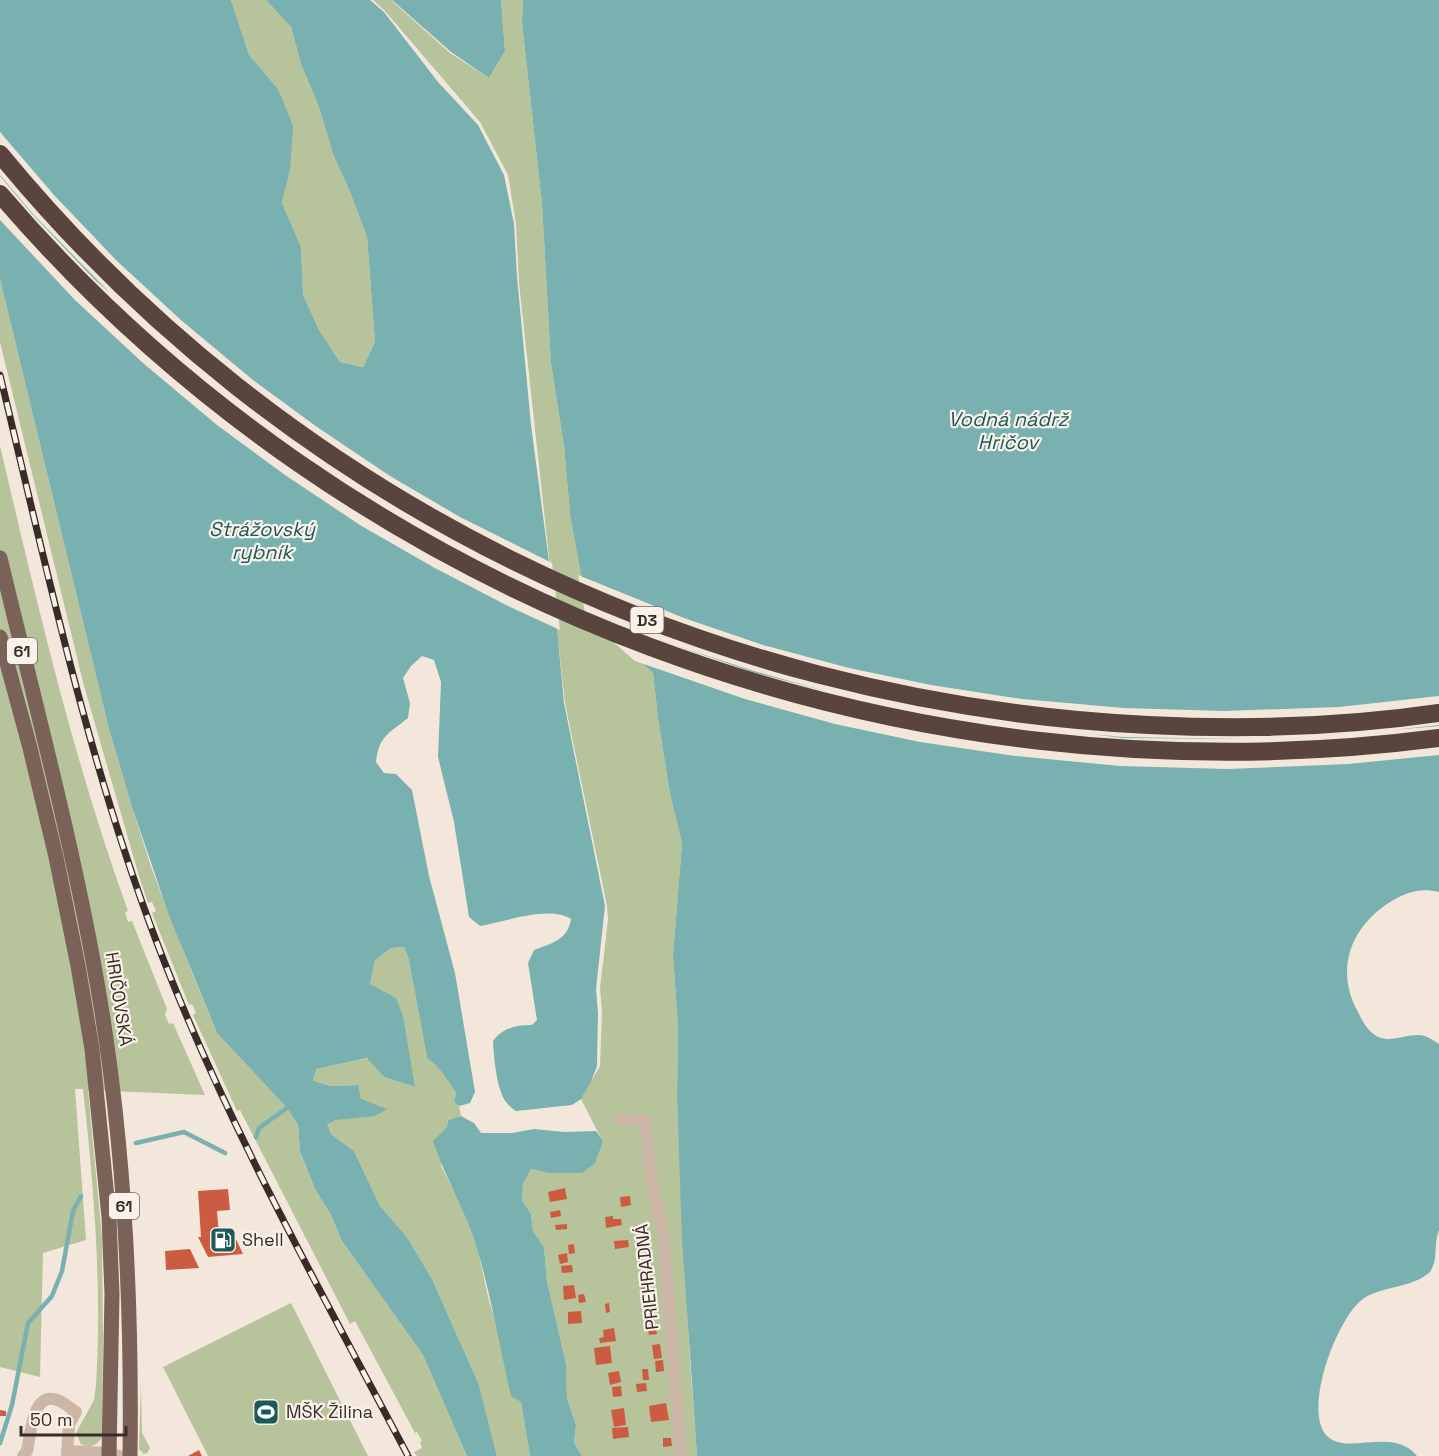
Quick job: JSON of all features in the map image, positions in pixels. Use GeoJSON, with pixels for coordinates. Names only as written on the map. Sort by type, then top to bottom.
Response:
{"type":"FeatureCollection","features":[{"type":"Feature","properties":{"kind":"highway","name":"D3"},"geometry":{"type":"LineString","coordinates":[[0,154],[82,247],[174,334],[241,390],[312,442],[384,490],[496,553],[571,588],[660,625],[739,652],[835,680],[910,697],[1032,716],[1099,723],[1186,727],[1260,727],[1336,723],[1439,713]]}},
{"type":"Feature","properties":{"kind":"highway","name":"D3"},"geometry":{"type":"LineString","coordinates":[[0,194],[65,266],[157,353],[225,409],[297,462],[373,511],[486,575],[561,611],[664,653],[807,698],[882,716],[960,731],[1043,742],[1098,748],[1184,752],[1258,752],[1337,748],[1439,738]]}},
{"type":"Feature","properties":{"kind":"main road","name":"HRIČOVSKÁ"},"geometry":{"type":"LineString","coordinates":[[0,558],[82,905],[104,1023],[114,1099],[124,1215],[130,1371],[130,1456]]}},
{"type":"Feature","properties":{"kind":"main road","name":"HRIČOVSKÁ"},"geometry":{"type":"LineString","coordinates":[[0,637],[56,857],[92,1048],[109,1216],[113,1455]]}},
{"type":"Feature","properties":{"kind":"street","name":"PRIEHRADNÁ"},"geometry":{"type":"LineString","coordinates":[[619,1119],[645,1120],[651,1177],[663,1234],[681,1456]]}},
{"type":"Feature","properties":{"kind":"street"},"geometry":{"type":"LineString","coordinates":[[23,1456],[27,1451],[35,1411],[41,1402],[48,1399],[60,1400],[76,1412],[69,1424],[67,1454],[113,1455]]}},
{"type":"Feature","properties":{"kind":"green space"},"geometry":{"type":"Polygon","coordinates":[[[231,0],[266,0],[291,27],[301,64],[319,107],[333,154],[367,237],[375,342],[363,367],[340,362],[319,330],[303,295],[301,247],[282,203],[290,170],[278,89],[249,55],[231,0]]]}},
{"type":"Feature","properties":{"kind":"green space"},"geometry":{"type":"Polygon","coordinates":[[[373,0],[391,0],[450,53],[489,78],[505,51],[501,0],[523,0],[522,23],[542,204],[551,364],[564,446],[570,514],[620,643],[653,673],[670,794],[682,843],[673,955],[678,1027],[677,1098],[680,1170],[697,1456],[582,1456],[574,1443],[576,1425],[567,1398],[566,1364],[547,1281],[544,1247],[533,1231],[531,1214],[522,1200],[523,1184],[531,1169],[549,1173],[561,1172],[603,1142],[581,1099],[600,1066],[602,1012],[600,988],[608,920],[565,703],[519,283],[516,224],[508,175],[480,122],[373,0]]]}},
{"type":"Feature","properties":{"kind":"green space"},"geometry":{"type":"Polygon","coordinates":[[[0,279],[109,729],[151,867],[194,978],[217,1033],[287,1108],[298,1125],[300,1151],[315,1189],[331,1215],[342,1241],[423,1355],[467,1456],[417,1456],[414,1452],[422,1448],[420,1442],[422,1441],[417,1432],[415,1433],[355,1321],[350,1324],[240,1110],[237,1111],[193,1015],[196,1013],[192,1004],[189,1005],[152,913],[156,911],[152,902],[148,903],[84,686],[0,342],[0,279]]]}},
{"type":"Feature","properties":{"kind":"green space"},"geometry":{"type":"Polygon","coordinates":[[[0,446],[57,680],[90,796],[128,911],[125,912],[128,922],[132,921],[167,1009],[165,1015],[169,1024],[173,1023],[205,1095],[88,1090],[102,1238],[103,1336],[102,1437],[96,1444],[90,1446],[81,1444],[76,1433],[94,1400],[98,1348],[96,1237],[83,1089],[75,1089],[86,1240],[43,1253],[40,1377],[0,1367],[0,446]]]}},
{"type":"Feature","properties":{"kind":"green space"},"geometry":{"type":"Polygon","coordinates":[[[404,947],[409,960],[427,1058],[440,1070],[456,1093],[454,1102],[459,1106],[461,1116],[448,1120],[441,1166],[460,1203],[477,1246],[489,1301],[521,1402],[530,1456],[497,1456],[479,1385],[432,1279],[407,1237],[380,1206],[354,1151],[331,1134],[326,1123],[336,1120],[361,1099],[357,1085],[330,1086],[313,1082],[315,1069],[368,1058],[384,1077],[415,1087],[370,984],[375,960],[391,948],[404,947]]]}},
{"type":"Feature","properties":{"kind":"green space","name":"MŠK Žilina"},"geometry":{"type":"Polygon","coordinates":[[[291,1303],[368,1456],[208,1456],[163,1367],[291,1303]]]}},
{"type":"Feature","properties":{"kind":"green space"},"geometry":{"type":"Polygon","coordinates":[[[141,1383],[142,1433],[150,1448],[144,1454],[139,1449],[141,1383]]]}},
{"type":"Feature","properties":{"kind":"water","name":"Strážovský rybník"},"geometry":{"type":"Polygon","coordinates":[[[0,0],[231,0],[249,55],[278,89],[293,126],[290,170],[282,203],[301,247],[303,295],[319,330],[340,362],[363,367],[375,342],[367,237],[333,154],[319,107],[301,64],[291,27],[266,0],[370,0],[384,12],[438,82],[478,125],[504,175],[514,224],[531,425],[555,607],[564,703],[605,906],[596,989],[597,1066],[581,1099],[572,1105],[516,1111],[507,1103],[500,1089],[493,1041],[505,1030],[532,1025],[537,1020],[528,963],[534,950],[553,943],[563,936],[571,919],[562,915],[539,914],[480,926],[469,917],[454,822],[438,757],[441,682],[434,660],[422,656],[403,678],[410,703],[408,718],[382,741],[376,762],[384,773],[396,774],[412,790],[429,876],[455,973],[475,1092],[470,1103],[459,1106],[454,1102],[456,1093],[450,1083],[427,1058],[409,960],[404,947],[391,948],[375,960],[370,984],[396,998],[403,1016],[415,1087],[384,1077],[367,1058],[316,1069],[313,1081],[330,1086],[358,1085],[361,1099],[387,1109],[375,1116],[336,1120],[327,1124],[331,1134],[354,1151],[380,1206],[407,1237],[432,1279],[479,1385],[497,1456],[467,1456],[423,1355],[342,1241],[331,1215],[315,1189],[300,1151],[298,1125],[287,1108],[217,1033],[170,918],[132,807],[109,729],[0,279],[0,0]]]}},
{"type":"Feature","properties":{"kind":"water"},"geometry":{"type":"Polygon","coordinates":[[[392,0],[501,0],[505,51],[489,78],[451,52],[392,0]]]}},
{"type":"Feature","properties":{"kind":"water","name":"Vodná nádrž Hričov"},"geometry":{"type":"Polygon","coordinates":[[[523,0],[1439,0],[1439,892],[1425,890],[1406,894],[1374,914],[1356,938],[1347,966],[1351,997],[1370,1031],[1387,1039],[1421,1035],[1439,1044],[1439,1230],[1433,1267],[1430,1272],[1414,1282],[1370,1295],[1353,1309],[1343,1324],[1326,1365],[1318,1407],[1320,1424],[1327,1436],[1336,1441],[1396,1443],[1407,1447],[1417,1456],[697,1456],[682,1239],[677,1098],[678,1027],[673,955],[682,843],[670,794],[653,673],[620,643],[582,579],[570,514],[564,446],[551,364],[542,204],[522,23],[523,0]]]}},
{"type":"Feature","properties":{"kind":"water"},"geometry":{"type":"Polygon","coordinates":[[[461,1116],[474,1123],[481,1133],[512,1133],[534,1129],[564,1132],[596,1131],[603,1141],[595,1163],[582,1173],[549,1173],[531,1169],[523,1184],[522,1200],[531,1214],[533,1231],[544,1247],[547,1281],[566,1364],[567,1398],[576,1425],[574,1443],[582,1456],[530,1456],[521,1402],[511,1396],[477,1248],[433,1141],[447,1127],[448,1120],[461,1116]]]}},
{"type":"Feature","properties":{"kind":"pier"},"geometry":{"type":"Polygon","coordinates":[[[0,132],[54,195],[117,261],[182,321],[253,380],[390,476],[460,517],[552,563],[560,630],[433,567],[360,525],[285,475],[217,425],[143,363],[75,300],[0,220],[0,176],[32,214],[110,293],[33,214],[0,175],[0,132]]]}},
{"type":"Feature","properties":{"kind":"pier"},"geometry":{"type":"Polygon","coordinates":[[[578,575],[684,618],[763,645],[849,668],[931,685],[1022,699],[1124,708],[1224,711],[1339,707],[1439,696],[1439,725],[1392,730],[1439,726],[1439,755],[1348,764],[1228,769],[1120,766],[1015,756],[920,742],[835,724],[745,699],[635,661],[586,618],[578,575]],[[674,645],[753,672],[825,691],[754,671],[674,645]],[[1092,734],[1122,738],[1240,739],[1122,737],[1092,734]]]}},
{"type":"Feature","properties":{"kind":"building"},"geometry":{"type":"Polygon","coordinates":[[[565,1188],[567,1199],[550,1202],[548,1192],[565,1188]]]}},
{"type":"Feature","properties":{"kind":"building"},"geometry":{"type":"Polygon","coordinates":[[[228,1189],[230,1210],[217,1211],[219,1236],[234,1235],[243,1254],[208,1257],[198,1237],[201,1237],[198,1191],[228,1189]]]}},
{"type":"Feature","properties":{"kind":"building"},"geometry":{"type":"Polygon","coordinates":[[[630,1196],[631,1205],[621,1207],[620,1197],[630,1196]]]}},
{"type":"Feature","properties":{"kind":"building"},"geometry":{"type":"Polygon","coordinates":[[[560,1210],[561,1216],[551,1218],[550,1212],[560,1210]]]}},
{"type":"Feature","properties":{"kind":"building"},"geometry":{"type":"Polygon","coordinates":[[[613,1216],[613,1219],[621,1219],[622,1225],[606,1228],[605,1217],[613,1216]]]}},
{"type":"Feature","properties":{"kind":"building"},"geometry":{"type":"Polygon","coordinates":[[[567,1224],[567,1229],[556,1230],[555,1225],[567,1224]]]}},
{"type":"Feature","properties":{"kind":"building"},"geometry":{"type":"Polygon","coordinates":[[[628,1240],[629,1247],[615,1249],[614,1241],[628,1240]]]}},
{"type":"Feature","properties":{"kind":"building"},"geometry":{"type":"Polygon","coordinates":[[[574,1244],[575,1253],[569,1254],[568,1245],[574,1244]]]}},
{"type":"Feature","properties":{"kind":"building"},"geometry":{"type":"Polygon","coordinates":[[[190,1249],[199,1268],[166,1270],[165,1251],[190,1249]]]}},
{"type":"Feature","properties":{"kind":"building"},"geometry":{"type":"Polygon","coordinates":[[[567,1253],[568,1262],[560,1264],[558,1255],[567,1253]]]}},
{"type":"Feature","properties":{"kind":"building"},"geometry":{"type":"Polygon","coordinates":[[[572,1265],[573,1272],[562,1273],[561,1266],[572,1265]]]}},
{"type":"Feature","properties":{"kind":"building"},"geometry":{"type":"Polygon","coordinates":[[[647,1269],[648,1277],[641,1277],[640,1270],[647,1269]]]}},
{"type":"Feature","properties":{"kind":"building"},"geometry":{"type":"Polygon","coordinates":[[[649,1278],[650,1288],[641,1289],[640,1280],[649,1278]]]}},
{"type":"Feature","properties":{"kind":"building"},"geometry":{"type":"Polygon","coordinates":[[[574,1285],[576,1298],[564,1300],[563,1286],[574,1285]]]}},
{"type":"Feature","properties":{"kind":"building"},"geometry":{"type":"Polygon","coordinates":[[[584,1294],[586,1302],[579,1303],[578,1295],[584,1294]]]}},
{"type":"Feature","properties":{"kind":"building"},"geometry":{"type":"Polygon","coordinates":[[[655,1300],[656,1311],[646,1312],[645,1301],[655,1300]]]}},
{"type":"Feature","properties":{"kind":"building"},"geometry":{"type":"Polygon","coordinates":[[[609,1303],[610,1312],[606,1313],[605,1304],[609,1303]]]}},
{"type":"Feature","properties":{"kind":"building"},"geometry":{"type":"Polygon","coordinates":[[[581,1311],[582,1323],[568,1324],[568,1312],[581,1311]]]}},
{"type":"Feature","properties":{"kind":"building"},"geometry":{"type":"Polygon","coordinates":[[[614,1328],[616,1341],[600,1343],[599,1338],[604,1337],[603,1330],[614,1328]]]}},
{"type":"Feature","properties":{"kind":"building"},"geometry":{"type":"Polygon","coordinates":[[[656,1328],[657,1334],[649,1335],[648,1329],[656,1328]]]}},
{"type":"Feature","properties":{"kind":"building"},"geometry":{"type":"Polygon","coordinates":[[[660,1344],[662,1358],[654,1359],[652,1345],[660,1344]]]}},
{"type":"Feature","properties":{"kind":"building"},"geometry":{"type":"Polygon","coordinates":[[[610,1346],[612,1363],[596,1365],[594,1348],[610,1346]]]}},
{"type":"Feature","properties":{"kind":"building"},"geometry":{"type":"Polygon","coordinates":[[[663,1360],[664,1371],[656,1372],[655,1361],[663,1360]]]}},
{"type":"Feature","properties":{"kind":"building"},"geometry":{"type":"Polygon","coordinates":[[[642,1369],[648,1369],[649,1380],[643,1380],[642,1369]]]}},
{"type":"Feature","properties":{"kind":"building"},"geometry":{"type":"Polygon","coordinates":[[[619,1371],[621,1382],[610,1385],[608,1373],[619,1371]]]}},
{"type":"Feature","properties":{"kind":"building"},"geometry":{"type":"Polygon","coordinates":[[[646,1383],[647,1391],[637,1392],[636,1384],[646,1383]]]}},
{"type":"Feature","properties":{"kind":"building"},"geometry":{"type":"Polygon","coordinates":[[[621,1386],[622,1396],[613,1397],[612,1387],[621,1386]]]}},
{"type":"Feature","properties":{"kind":"building"},"geometry":{"type":"Polygon","coordinates":[[[666,1403],[669,1420],[651,1422],[649,1406],[666,1403]]]}},
{"type":"Feature","properties":{"kind":"building"},"geometry":{"type":"Polygon","coordinates":[[[624,1408],[626,1425],[614,1427],[611,1410],[624,1408]]]}},
{"type":"Feature","properties":{"kind":"building"},"geometry":{"type":"Polygon","coordinates":[[[0,1410],[6,1411],[6,1416],[0,1416],[0,1410]]]}},
{"type":"Feature","properties":{"kind":"building"},"geometry":{"type":"Polygon","coordinates":[[[628,1427],[629,1437],[613,1439],[612,1428],[628,1427]]]}},
{"type":"Feature","properties":{"kind":"building"},"geometry":{"type":"Polygon","coordinates":[[[663,1438],[671,1438],[672,1446],[663,1447],[663,1438]]]}},
{"type":"Feature","properties":{"kind":"building"},"geometry":{"type":"Polygon","coordinates":[[[199,1450],[202,1456],[188,1456],[199,1450]]]}},
{"type":"Feature","properties":{"kind":"waterway"},"geometry":{"type":"LineString","coordinates":[[256,1137],[259,1128],[287,1108]]}},
{"type":"Feature","properties":{"kind":"waterway"},"geometry":{"type":"LineString","coordinates":[[136,1143],[184,1132],[225,1153]]}},
{"type":"Feature","properties":{"kind":"waterway"},"geometry":{"type":"LineString","coordinates":[[0,1443],[12,1405],[28,1323],[52,1296],[62,1271],[73,1211],[81,1196]]}},
{"type":"Feature","properties":{"kind":"railway"},"geometry":{"type":"LineString","coordinates":[[0,375],[51,590],[89,733],[109,803],[157,943],[212,1075],[243,1139],[307,1267],[408,1456]]}},
{"type":"Feature","properties":{"kind":"place","name":"Shell"},"geometry":{"type":"Point","coordinates":[223,1240]}},
{"type":"Feature","properties":{"kind":"place","name":"MŠK Žilina"},"geometry":{"type":"Point","coordinates":[266,1412]}}]}
